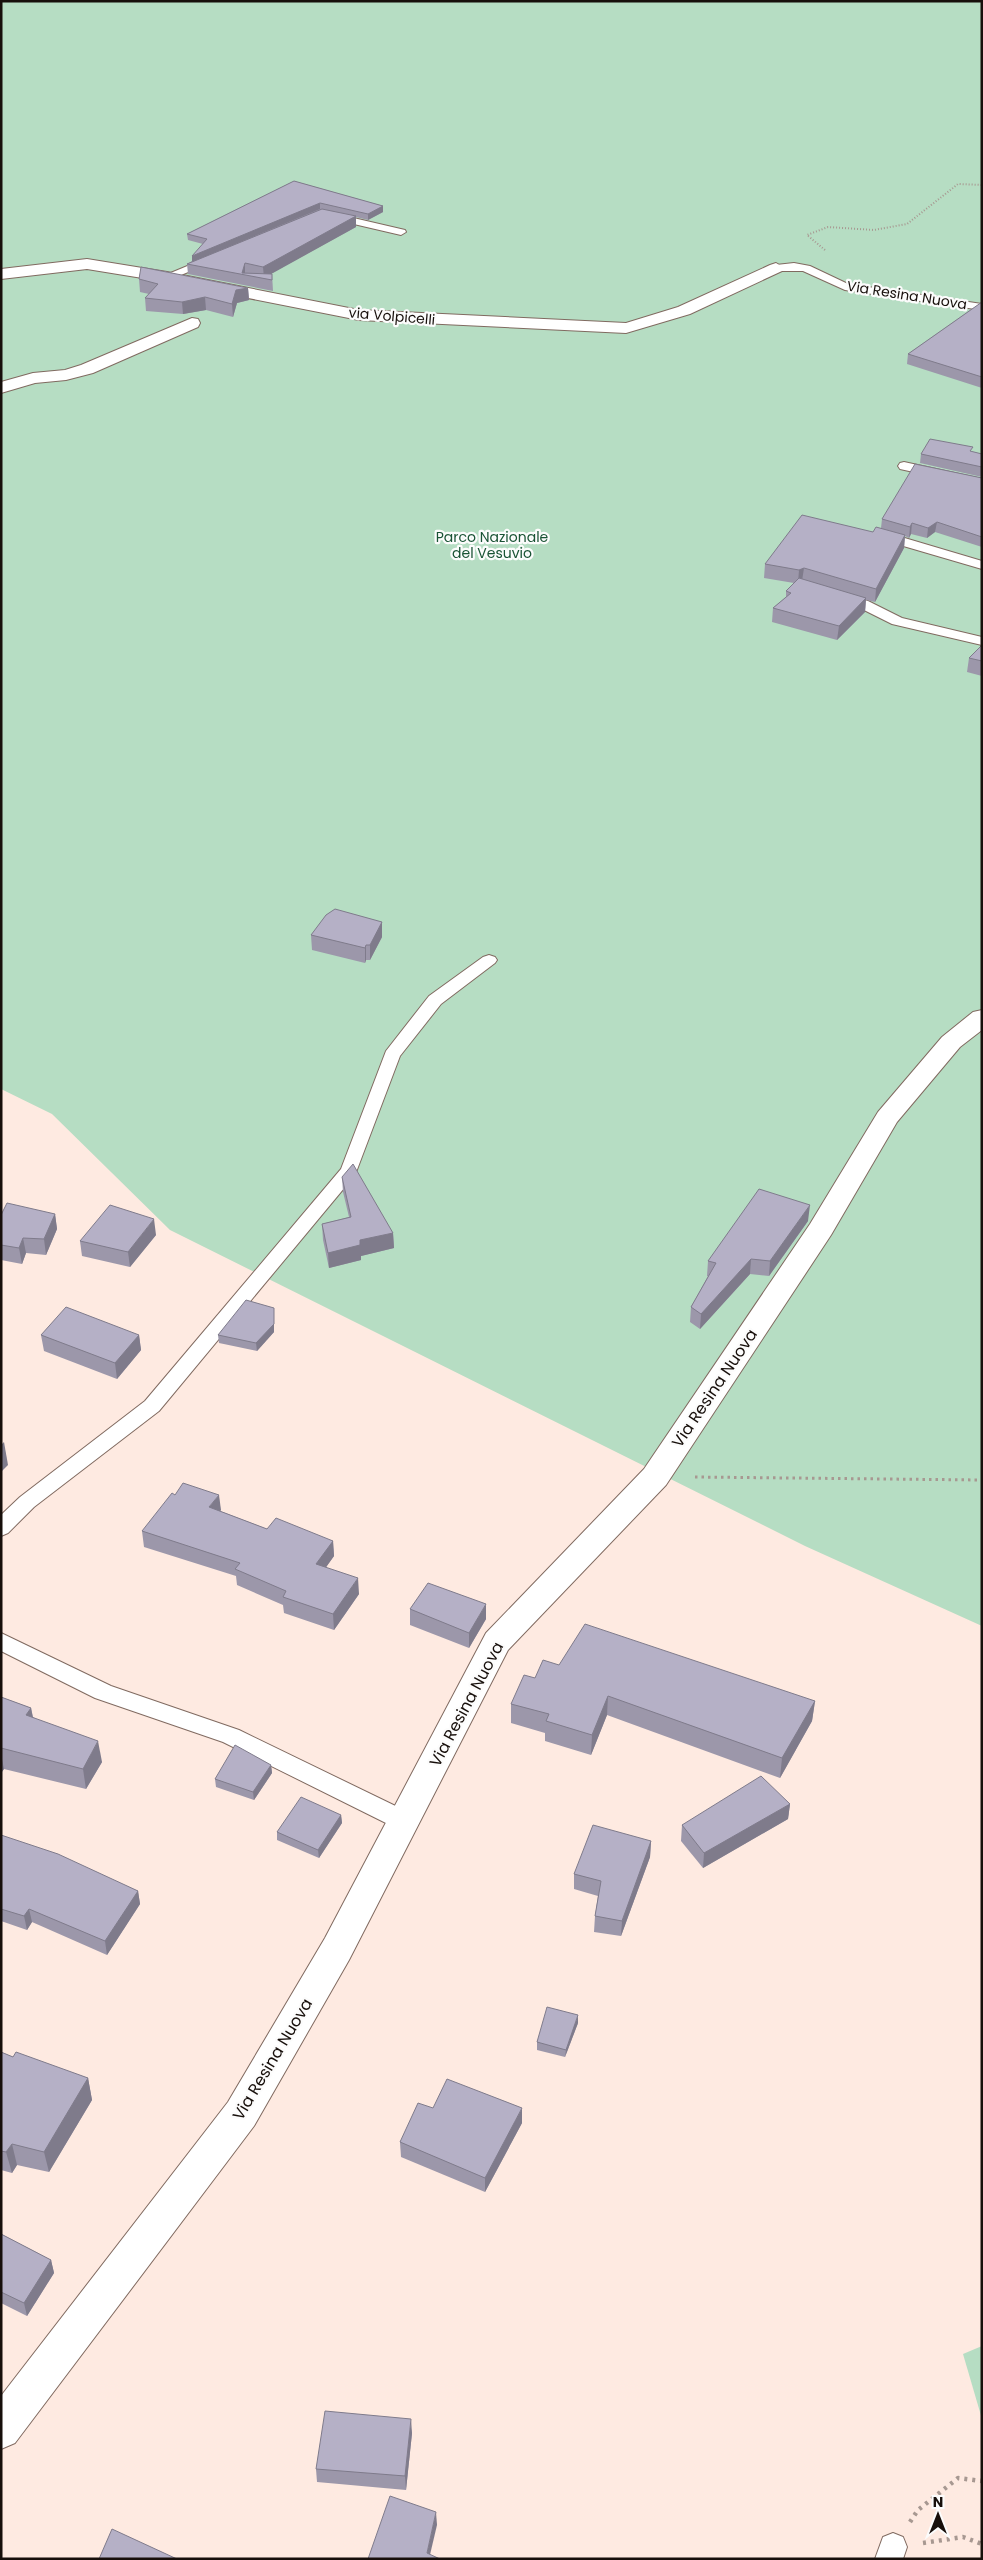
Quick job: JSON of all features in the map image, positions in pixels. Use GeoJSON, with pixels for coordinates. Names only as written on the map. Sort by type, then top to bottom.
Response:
{"type":"FeatureCollection","features":[{"type":"Feature","properties":{"kind":"street","name":"via Volpicelli"},"geometry":{"type":"LineString","coordinates":[[1,274],[87,264],[167,277],[359,315],[626,328],[657,322],[713,299],[776,268]]}},
{"type":"Feature","properties":{"kind":"street"},"geometry":{"type":"LineString","coordinates":[[1,388],[33,378],[66,375],[87,369],[192,323]]}},
{"type":"Feature","properties":{"kind":"street","name":"Via Resina Nuova"},"geometry":{"type":"LineString","coordinates":[[1,2430],[241,2114],[337,1948],[497,1642],[654,1477],[821,1229],[887,1118],[951,1042],[982,1018]]}},
{"type":"Feature","properties":{"kind":"lane"},"geometry":{"type":"LineString","coordinates":[[321,214],[401,232]]}},
{"type":"Feature","properties":{"kind":"lane"},"geometry":{"type":"LineString","coordinates":[[167,277],[221,255]]}},
{"type":"Feature","properties":{"kind":"lane","name":"Via Resina Nuova"},"geometry":{"type":"LineString","coordinates":[[776,268],[794,266],[815,272],[845,287],[982,307]]}},
{"type":"Feature","properties":{"kind":"lane"},"geometry":{"type":"LineString","coordinates":[[904,466],[982,483]]}},
{"type":"Feature","properties":{"kind":"lane"},"geometry":{"type":"LineString","coordinates":[[870,532],[982,565]]}},
{"type":"Feature","properties":{"kind":"lane"},"geometry":{"type":"LineString","coordinates":[[828,594],[863,604],[897,621],[982,641]]}},
{"type":"Feature","properties":{"kind":"lane"},"geometry":{"type":"LineString","coordinates":[[1,1528],[27,1502],[152,1406],[349,1171],[392,1055],[435,1000],[489,960]]}},
{"type":"Feature","properties":{"kind":"lane"},"geometry":{"type":"LineString","coordinates":[[1,1641],[102,1692],[231,1736],[404,1821]]}},
{"type":"Feature","properties":{"kind":"path"},"geometry":{"type":"LineString","coordinates":[[815,272],[836,259],[807,235],[828,227],[874,230],[907,224],[958,184],[982,185]]}},
{"type":"Feature","properties":{"kind":"path"},"geometry":{"type":"LineString","coordinates":[[654,1477],[982,1480]]}},
{"type":"Feature","properties":{"kind":"path"},"geometry":{"type":"LineString","coordinates":[[891,2553],[918,2510],[958,2478],[982,2480]]}},
{"type":"Feature","properties":{"kind":"path"},"geometry":{"type":"LineString","coordinates":[[891,2553],[963,2537],[982,2544]]}},
{"type":"Feature","properties":{"kind":"green space","name":"Parco Nazionale del Vesuvio"},"geometry":{"type":"Polygon","coordinates":[[[1,1],[982,1],[982,1626],[805,1546],[170,1230],[52,1114],[1,1089],[1,1]]]}},
{"type":"Feature","properties":{"kind":"green space"},"geometry":{"type":"Polygon","coordinates":[[[982,2346],[982,2419],[963,2354],[982,2346]]]}},
{"type":"Feature","properties":{"kind":"building"},"geometry":{"type":"Polygon","coordinates":[[[294,181],[383,206],[368,214],[320,203],[192,256],[207,239],[187,234],[294,181]]]}},
{"type":"Feature","properties":{"kind":"building"},"geometry":{"type":"Polygon","coordinates":[[[322,209],[356,216],[263,267],[245,263],[242,273],[272,274],[272,280],[187,264],[322,209]]]}},
{"type":"Feature","properties":{"kind":"building"},"geometry":{"type":"Polygon","coordinates":[[[141,267],[248,288],[236,290],[232,304],[205,297],[182,302],[145,298],[158,284],[139,279],[141,267]]]}},
{"type":"Feature","properties":{"kind":"building"},"geometry":{"type":"Polygon","coordinates":[[[982,302],[982,377],[908,354],[982,302]]]}},
{"type":"Feature","properties":{"kind":"building"},"geometry":{"type":"Polygon","coordinates":[[[930,439],[973,447],[970,451],[982,454],[982,467],[921,454],[930,439]]]}},
{"type":"Feature","properties":{"kind":"building"},"geometry":{"type":"Polygon","coordinates":[[[915,464],[982,478],[982,537],[937,522],[928,528],[912,523],[910,527],[882,519],[915,464]]]}},
{"type":"Feature","properties":{"kind":"building"},"geometry":{"type":"Polygon","coordinates":[[[802,515],[873,532],[876,527],[905,535],[876,589],[804,568],[799,570],[765,564],[802,515]]]}},
{"type":"Feature","properties":{"kind":"building"},"geometry":{"type":"Polygon","coordinates":[[[799,578],[866,598],[839,626],[773,608],[791,593],[786,591],[799,578]]]}},
{"type":"Feature","properties":{"kind":"building"},"geometry":{"type":"Polygon","coordinates":[[[982,645],[982,661],[969,658],[982,645]]]}},
{"type":"Feature","properties":{"kind":"building"},"geometry":{"type":"Polygon","coordinates":[[[335,909],[382,922],[370,945],[366,945],[365,948],[311,935],[326,915],[335,909]]]}},
{"type":"Feature","properties":{"kind":"building"},"geometry":{"type":"Polygon","coordinates":[[[353,1164],[393,1233],[360,1240],[360,1245],[328,1253],[322,1224],[351,1217],[342,1177],[353,1164]]]}},
{"type":"Feature","properties":{"kind":"building"},"geometry":{"type":"Polygon","coordinates":[[[759,1189],[810,1205],[770,1261],[751,1259],[701,1314],[691,1307],[716,1263],[708,1261],[759,1189]]]}},
{"type":"Feature","properties":{"kind":"building"},"geometry":{"type":"Polygon","coordinates":[[[7,1203],[55,1214],[44,1239],[23,1238],[19,1248],[1,1245],[1,1215],[7,1203]]]}},
{"type":"Feature","properties":{"kind":"building"},"geometry":{"type":"Polygon","coordinates":[[[110,1205],[154,1219],[128,1252],[80,1241],[110,1205]]]}},
{"type":"Feature","properties":{"kind":"building"},"geometry":{"type":"Polygon","coordinates":[[[246,1300],[274,1308],[274,1324],[256,1343],[218,1335],[246,1300]]]}},
{"type":"Feature","properties":{"kind":"building"},"geometry":{"type":"Polygon","coordinates":[[[66,1307],[139,1335],[115,1363],[41,1335],[66,1307]]]}},
{"type":"Feature","properties":{"kind":"building"},"geometry":{"type":"Polygon","coordinates":[[[183,1483],[219,1495],[209,1507],[267,1529],[276,1518],[333,1541],[316,1564],[358,1578],[333,1614],[283,1597],[286,1591],[235,1569],[240,1563],[142,1531],[172,1493],[175,1495],[183,1483]]]}},
{"type":"Feature","properties":{"kind":"building"},"geometry":{"type":"Polygon","coordinates":[[[428,1583],[486,1604],[469,1633],[410,1609],[428,1583]]]}},
{"type":"Feature","properties":{"kind":"building"},"geometry":{"type":"Polygon","coordinates":[[[585,1624],[815,1701],[782,1758],[608,1696],[592,1735],[546,1721],[549,1714],[511,1704],[524,1675],[535,1678],[543,1660],[559,1665],[585,1624]]]}},
{"type":"Feature","properties":{"kind":"building"},"geometry":{"type":"Polygon","coordinates":[[[1,1697],[31,1708],[26,1715],[98,1741],[83,1769],[1,1748],[1,1697]]]}},
{"type":"Feature","properties":{"kind":"building"},"geometry":{"type":"Polygon","coordinates":[[[235,1745],[271,1765],[253,1792],[215,1779],[235,1745]]]}},
{"type":"Feature","properties":{"kind":"building"},"geometry":{"type":"Polygon","coordinates":[[[761,1776],[790,1804],[704,1853],[682,1825],[761,1776]]]}},
{"type":"Feature","properties":{"kind":"building"},"geometry":{"type":"Polygon","coordinates":[[[301,1797],[341,1815],[318,1850],[277,1832],[301,1797]]]}},
{"type":"Feature","properties":{"kind":"building"},"geometry":{"type":"Polygon","coordinates":[[[593,1825],[651,1841],[622,1921],[595,1916],[601,1881],[574,1874],[593,1825]]]}},
{"type":"Feature","properties":{"kind":"building"},"geometry":{"type":"Polygon","coordinates":[[[1,1835],[58,1854],[138,1891],[105,1941],[29,1909],[24,1916],[1,1909],[1,1835]]]}},
{"type":"Feature","properties":{"kind":"building"},"geometry":{"type":"Polygon","coordinates":[[[547,2007],[578,2015],[566,2050],[537,2042],[547,2007]]]}},
{"type":"Feature","properties":{"kind":"building"},"geometry":{"type":"Polygon","coordinates":[[[1,2052],[13,2057],[16,2052],[88,2078],[44,2152],[12,2144],[6,2152],[1,2151],[1,2052]]]}},
{"type":"Feature","properties":{"kind":"building"},"geometry":{"type":"Polygon","coordinates":[[[447,2079],[522,2108],[485,2178],[400,2142],[418,2103],[433,2108],[447,2079]]]}},
{"type":"Feature","properties":{"kind":"building"},"geometry":{"type":"Polygon","coordinates":[[[1,2234],[51,2260],[24,2303],[1,2292],[1,2234]]]}},
{"type":"Feature","properties":{"kind":"building"},"geometry":{"type":"Polygon","coordinates":[[[325,2411],[411,2419],[405,2476],[316,2469],[325,2411]]]}},
{"type":"Feature","properties":{"kind":"building"},"geometry":{"type":"Polygon","coordinates":[[[390,2496],[436,2512],[427,2553],[440,2559],[368,2559],[390,2496]]]}},
{"type":"Feature","properties":{"kind":"building"},"geometry":{"type":"Polygon","coordinates":[[[112,2529],[177,2559],[99,2559],[112,2529]]]}}]}
